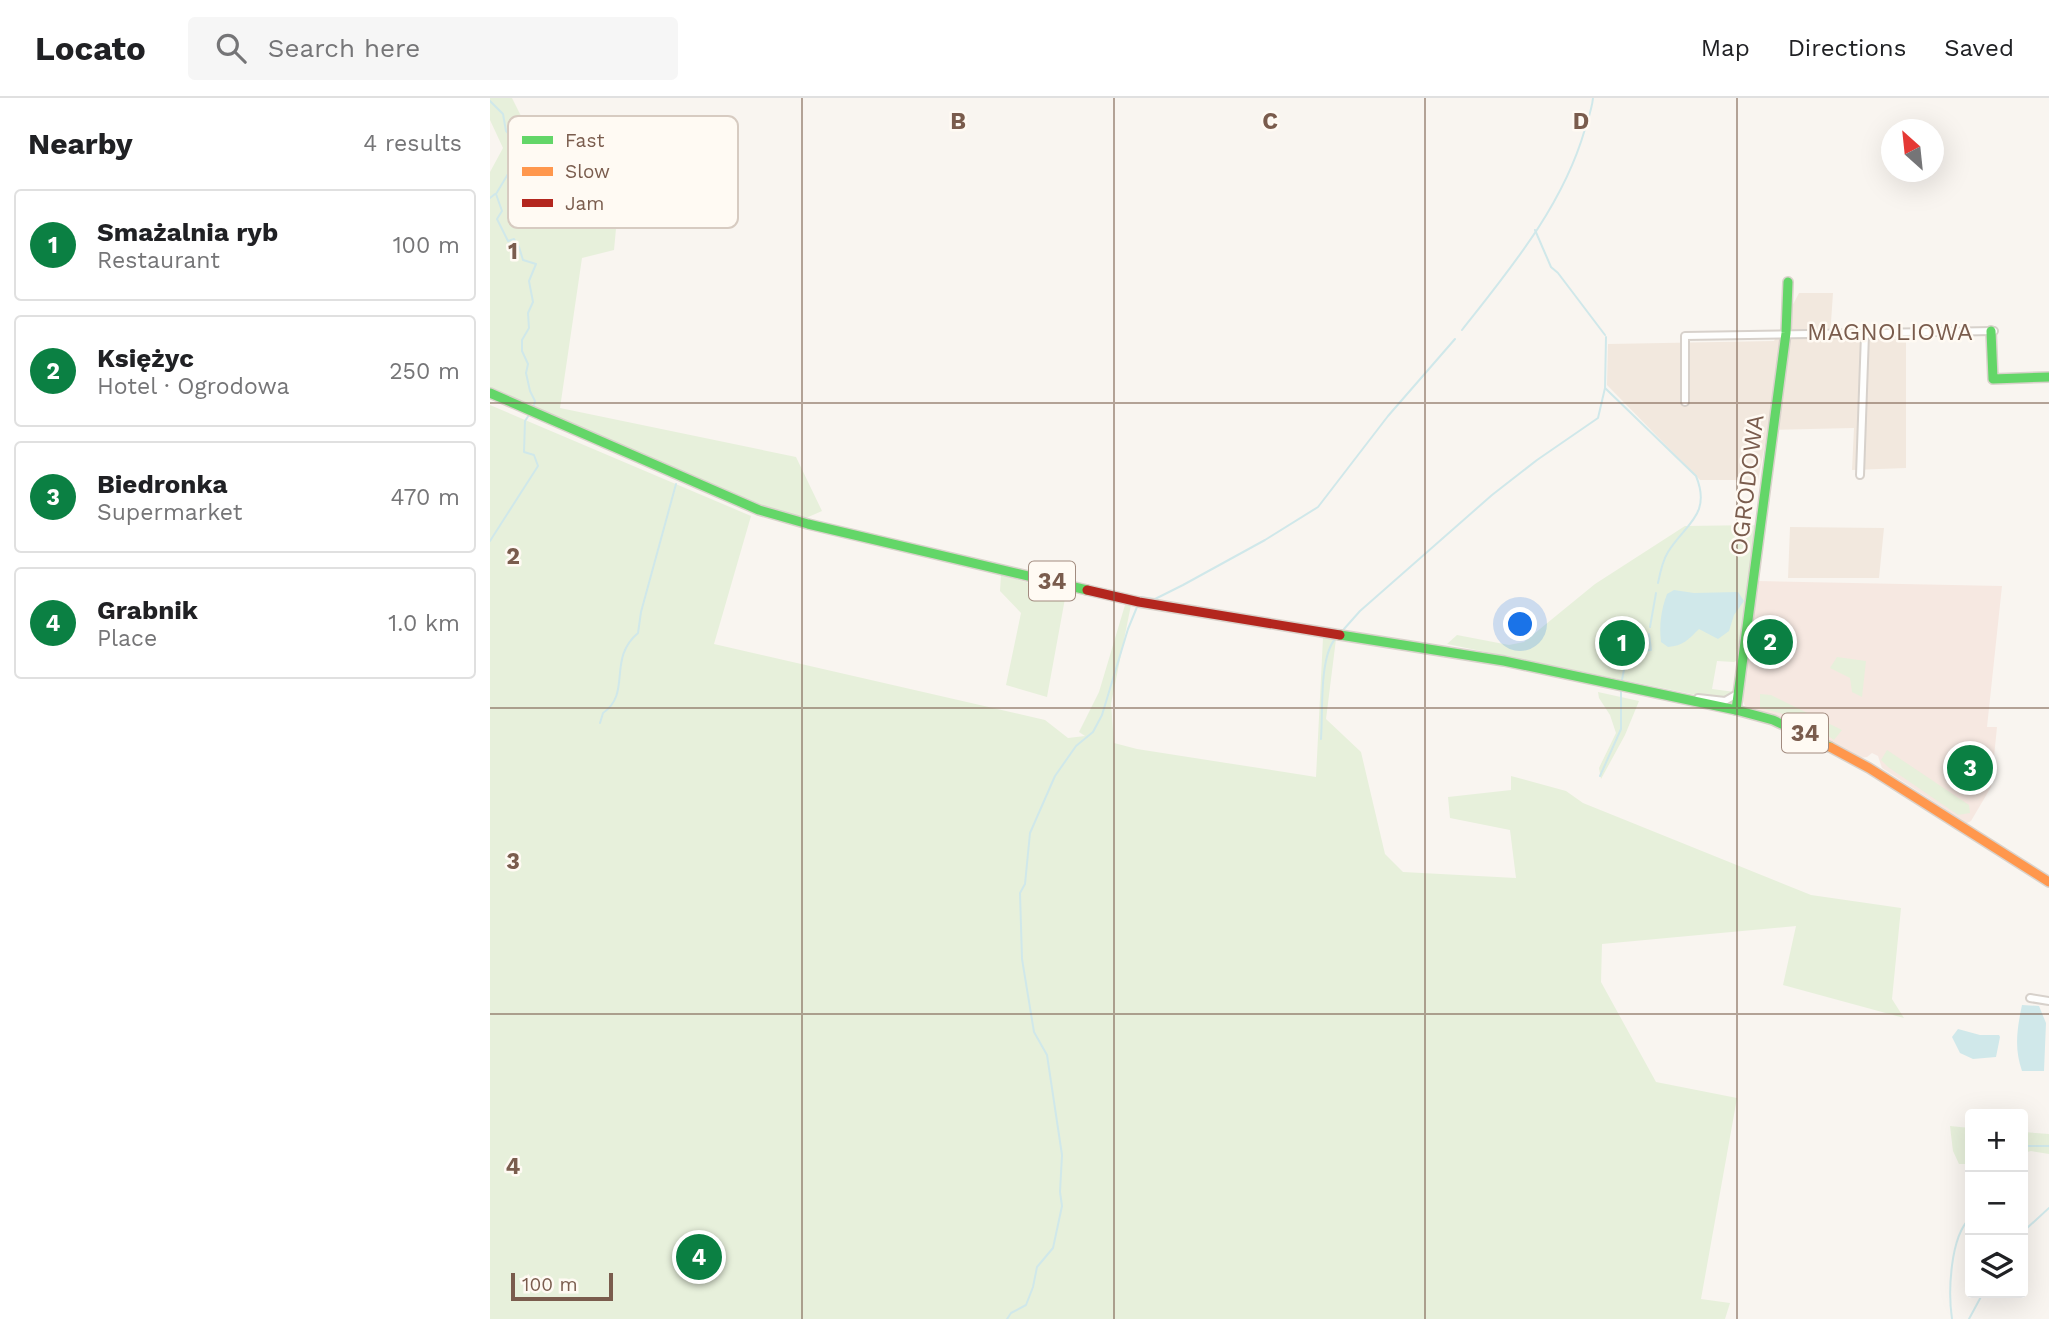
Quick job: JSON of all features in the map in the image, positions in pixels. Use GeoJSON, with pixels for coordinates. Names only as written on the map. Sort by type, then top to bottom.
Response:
{"type":"FeatureCollection","features":[{"type":"Feature","properties":{"kind":"main road","name":"OGRODOWA"},"geometry":{"type":"LineString","coordinates":[[1736,710],[1786,333],[1788,282]]}},
{"type":"Feature","properties":{"kind":"main road"},"geometry":{"type":"LineString","coordinates":[[1992,331],[1993,379],[2049,377]]}},
{"type":"Feature","properties":{"kind":"main road","name":"34"},"geometry":{"type":"LineString","coordinates":[[490,393],[759,510],[808,524],[1139,602],[1504,661],[1773,720],[1869,768],[2049,882]]}},
{"type":"Feature","properties":{"kind":"street","name":"MAGNOLIOWA"},"geometry":{"type":"LineString","coordinates":[[1685,402],[1685,336],[1992,331]]}},
{"type":"Feature","properties":{"kind":"street"},"geometry":{"type":"LineString","coordinates":[[1860,475],[1865,334]]}},
{"type":"Feature","properties":{"kind":"street"},"geometry":{"type":"LineString","coordinates":[[1679,698],[1725,701],[1739,693]]}},
{"type":"Feature","properties":{"kind":"street"},"geometry":{"type":"LineString","coordinates":[[2029,998],[2049,1001]]}},
{"type":"Feature","properties":{"kind":"shaded area"},"geometry":{"type":"Polygon","coordinates":[[[1799,293],[1833,293],[1830,337],[1906,339],[1906,468],[1852,470],[1854,428],[1768,430],[1758,480],[1700,480],[1607,385],[1608,344],[1774,341],[1799,293]]]}},
{"type":"Feature","properties":{"kind":"shaded area"},"geometry":{"type":"Polygon","coordinates":[[[1790,527],[1884,528],[1879,578],[1788,578],[1790,527]]]}},
{"type":"Feature","properties":{"kind":"shaded area"},"geometry":{"type":"Polygon","coordinates":[[[1757,581],[2002,586],[1987,727],[1997,727],[1991,787],[1971,821],[1965,824],[1956,820],[1942,807],[1882,768],[1878,756],[1872,753],[1860,758],[1805,729],[1746,708],[1741,697],[1757,581]]]}},
{"type":"Feature","properties":{"kind":"green space"},"geometry":{"type":"Polygon","coordinates":[[[490,98],[512,98],[521,116],[508,116],[508,228],[616,228],[614,250],[582,258],[560,408],[796,457],[822,511],[806,518],[761,507],[490,387],[490,172],[503,148],[490,120],[490,98]]]}},
{"type":"Feature","properties":{"kind":"green space"},"geometry":{"type":"Polygon","coordinates":[[[490,405],[751,516],[714,644],[1045,720],[1068,738],[1085,736],[1079,732],[1099,692],[1125,605],[1131,605],[1111,704],[1114,743],[1316,777],[1323,638],[1336,639],[1326,719],[1361,752],[1385,854],[1403,872],[1516,878],[1510,830],[1450,818],[1448,797],[1511,790],[1511,776],[1566,791],[1583,803],[1811,895],[1901,908],[1892,999],[1904,1018],[1783,985],[1796,926],[1602,944],[1601,982],[1656,1082],[1737,1098],[1701,1299],[1730,1303],[1725,1319],[490,1319],[490,405]]]}},
{"type":"Feature","properties":{"kind":"green space"},"geometry":{"type":"Polygon","coordinates":[[[1758,525],[1740,659],[1734,662],[1717,661],[1712,689],[1735,692],[1726,698],[1716,699],[1447,644],[1457,635],[1509,645],[1524,642],[1595,584],[1685,526],[1758,525]]]}},
{"type":"Feature","properties":{"kind":"green space"},"geometry":{"type":"Polygon","coordinates":[[[1001,575],[1066,593],[1047,697],[1006,685],[1021,613],[1000,591],[1001,575]]]}},
{"type":"Feature","properties":{"kind":"green space"},"geometry":{"type":"Polygon","coordinates":[[[1837,657],[1866,661],[1862,697],[1852,692],[1850,678],[1830,668],[1837,657]]]}},
{"type":"Feature","properties":{"kind":"green space"},"geometry":{"type":"Polygon","coordinates":[[[1598,692],[1639,701],[1625,735],[1601,779],[1599,768],[1616,733],[1598,692]]]}},
{"type":"Feature","properties":{"kind":"green space"},"geometry":{"type":"Polygon","coordinates":[[[1760,694],[1771,695],[1842,730],[1834,740],[1798,720],[1760,708],[1760,694]]]}},
{"type":"Feature","properties":{"kind":"green space"},"geometry":{"type":"Polygon","coordinates":[[[1887,750],[1969,805],[1970,813],[1958,815],[1888,767],[1881,760],[1887,750]]]}},
{"type":"Feature","properties":{"kind":"green space"},"geometry":{"type":"Polygon","coordinates":[[[1950,1126],[1965,1128],[1965,1164],[1959,1164],[1953,1151],[1950,1126]]]}},
{"type":"Feature","properties":{"kind":"green space"},"geometry":{"type":"Polygon","coordinates":[[[2028,1132],[2049,1134],[2049,1154],[2028,1152],[2028,1132]]]}},
{"type":"Feature","properties":{"kind":"water"},"geometry":{"type":"Polygon","coordinates":[[[1674,590],[1694,593],[1738,592],[1744,601],[1734,615],[1729,631],[1718,639],[1699,629],[1682,644],[1668,647],[1661,642],[1661,618],[1667,594],[1674,590]]]}},
{"type":"Feature","properties":{"kind":"water"},"geometry":{"type":"Polygon","coordinates":[[[2022,1005],[2039,1006],[2046,1023],[2044,1071],[2022,1071],[2017,1038],[2022,1005]]]}},
{"type":"Feature","properties":{"kind":"water"},"geometry":{"type":"Polygon","coordinates":[[[1958,1029],[1980,1035],[1999,1035],[1996,1057],[1973,1059],[1960,1053],[1952,1037],[1958,1029]]]}},
{"type":"Feature","properties":{"kind":"waterway"},"geometry":{"type":"LineString","coordinates":[[1462,330],[1516,260],[1549,210],[1575,157],[1593,98]]}},
{"type":"Feature","properties":{"kind":"waterway"},"geometry":{"type":"LineString","coordinates":[[490,101],[503,114],[508,133]]}},
{"type":"Feature","properties":{"kind":"waterway"},"geometry":{"type":"LineString","coordinates":[[508,174],[496,194],[502,211],[497,219],[508,241],[514,239],[523,260],[536,264],[529,281],[533,302],[528,313],[529,328],[522,340],[534,405]]}},
{"type":"Feature","properties":{"kind":"waterway"},"geometry":{"type":"LineString","coordinates":[[490,198],[495,194]]}},
{"type":"Feature","properties":{"kind":"waterway"},"geometry":{"type":"LineString","coordinates":[[1535,230],[1551,267],[1605,335]]}},
{"type":"Feature","properties":{"kind":"waterway"},"geometry":{"type":"LineString","coordinates":[[1606,337],[1605,388],[1696,476],[1700,489],[1699,510],[1668,552],[1658,583]]}},
{"type":"Feature","properties":{"kind":"waterway"},"geometry":{"type":"LineString","coordinates":[[1140,597],[1155,599],[1183,585],[1318,507],[1388,416],[1455,339]]}},
{"type":"Feature","properties":{"kind":"waterway"},"geometry":{"type":"LineString","coordinates":[[1344,629],[1360,611],[1492,495],[1598,418],[1605,388]]}},
{"type":"Feature","properties":{"kind":"waterway"},"geometry":{"type":"LineString","coordinates":[[490,541],[538,466],[534,455],[524,452],[525,421],[529,415]]}},
{"type":"Feature","properties":{"kind":"waterway"},"geometry":{"type":"LineString","coordinates":[[600,723],[603,713],[612,705],[616,696],[624,654],[638,633],[641,612],[676,484]]}},
{"type":"Feature","properties":{"kind":"waterway"},"geometry":{"type":"LineString","coordinates":[[1650,627],[1656,593]]}},
{"type":"Feature","properties":{"kind":"waterway"},"geometry":{"type":"LineString","coordinates":[[1007,1319],[1011,1313],[1026,1305],[1037,1267],[1053,1248],[1062,1206],[1062,1155],[1047,1055],[1034,1032],[1022,959],[1020,893],[1025,884],[1030,833],[1055,776],[1076,746],[1093,732],[1102,715],[1137,607]]}},
{"type":"Feature","properties":{"kind":"waterway"},"geometry":{"type":"LineString","coordinates":[[1622,680],[1627,654],[1636,648],[1651,650],[1649,634]]}},
{"type":"Feature","properties":{"kind":"waterway"},"geometry":{"type":"LineString","coordinates":[[1321,739],[1324,672],[1326,659],[1335,639]]}},
{"type":"Feature","properties":{"kind":"waterway"},"geometry":{"type":"LineString","coordinates":[[1600,776],[1621,729],[1621,691]]}},
{"type":"Feature","properties":{"kind":"waterway"},"geometry":{"type":"LineString","coordinates":[[2028,1146],[2049,1146]]}},
{"type":"Feature","properties":{"kind":"waterway"},"geometry":{"type":"LineString","coordinates":[[2028,1227],[2049,1208]]}},
{"type":"Feature","properties":{"kind":"waterway"},"geometry":{"type":"LineString","coordinates":[[1952,1319],[1950,1294],[1954,1251],[1965,1224]]}},
{"type":"Feature","properties":{"kind":"waterway"},"geometry":{"type":"LineString","coordinates":[[1969,1319],[1980,1298]]}},
{"type":"Feature","properties":{"kind":"traffic: fast"},"geometry":{"type":"LineString","coordinates":[[1736,710],[1786,333],[1788,282]]}},
{"type":"Feature","properties":{"kind":"traffic: fast"},"geometry":{"type":"LineString","coordinates":[[1991,331],[1993,379],[2049,377]]}},
{"type":"Feature","properties":{"kind":"traffic: fast"},"geometry":{"type":"LineString","coordinates":[[490,393],[759,510],[1087,590]]}},
{"type":"Feature","properties":{"kind":"traffic: fast"},"geometry":{"type":"LineString","coordinates":[[1340,635],[1504,661],[1736,710],[1773,720],[1830,747]]}},
{"type":"Feature","properties":{"kind":"traffic: slow"},"geometry":{"type":"LineString","coordinates":[[1830,747],[1869,768],[2049,882]]}},
{"type":"Feature","properties":{"kind":"traffic: jam"},"geometry":{"type":"LineString","coordinates":[[1087,590],[1139,602],[1340,635]]}},
{"type":"Feature","properties":{"kind":"place","name":"Księżyc"},"geometry":{"type":"Point","coordinates":[1770,642]}},
{"type":"Feature","properties":{"kind":"place","name":"Smażalnia ryb"},"geometry":{"type":"Point","coordinates":[1622,643]}},
{"type":"Feature","properties":{"kind":"place","name":"Biedronka"},"geometry":{"type":"Point","coordinates":[1970,768]}},
{"type":"Feature","properties":{"kind":"place","name":"Grabnik"},"geometry":{"type":"Point","coordinates":[699,1257]}}]}
